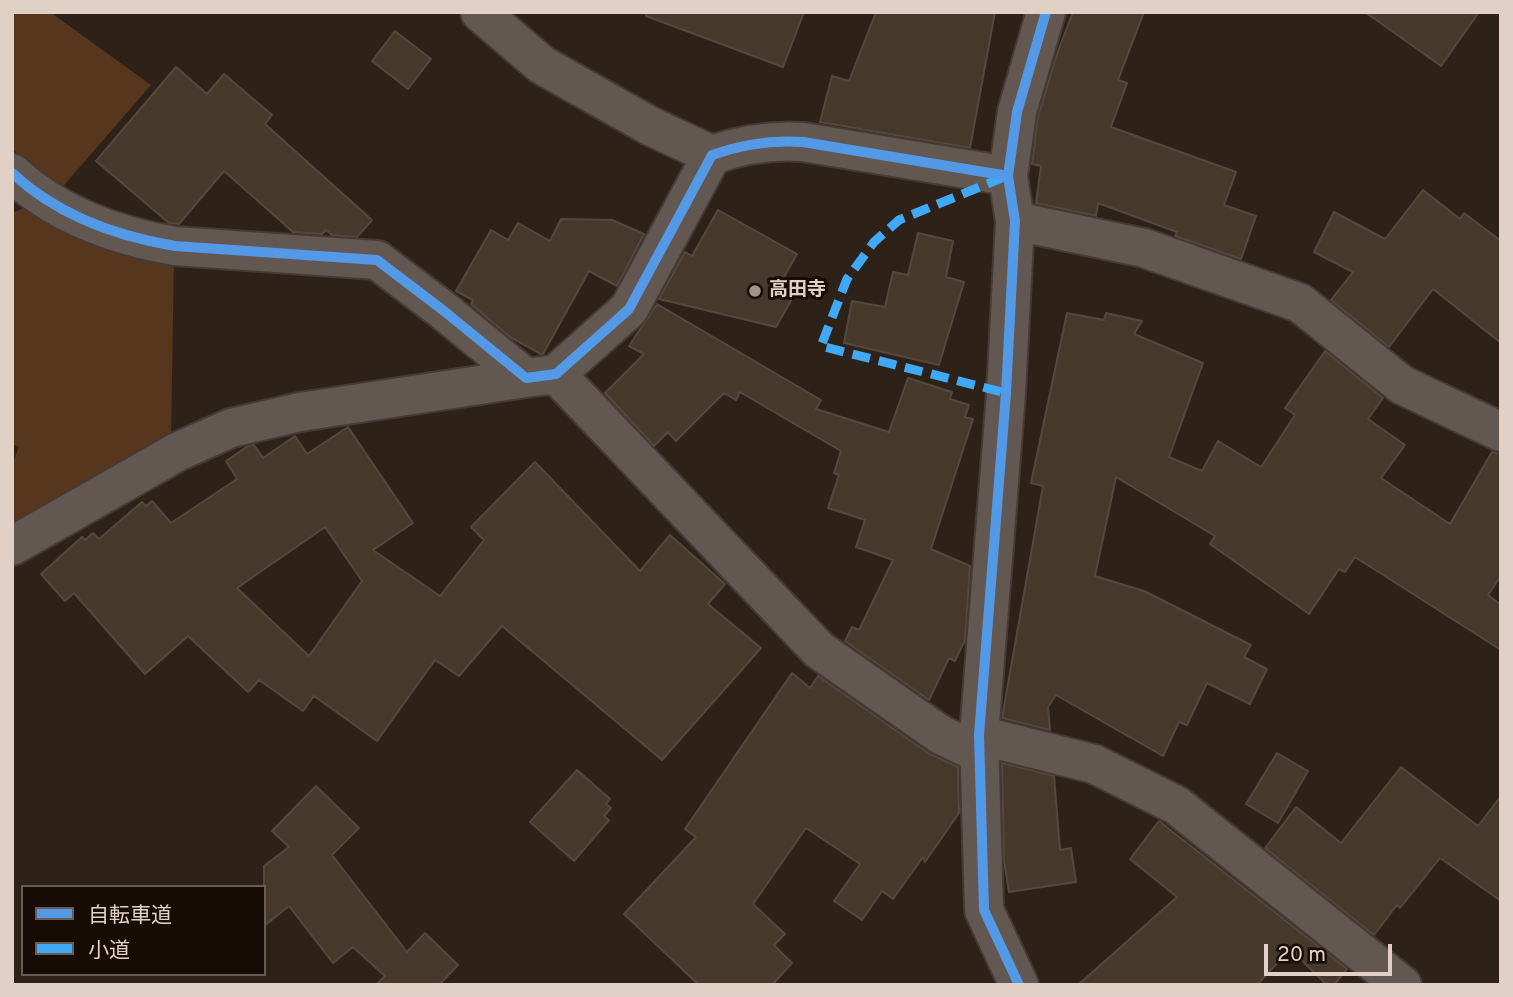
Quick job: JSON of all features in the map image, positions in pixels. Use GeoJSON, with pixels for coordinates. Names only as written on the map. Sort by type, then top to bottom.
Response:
{"type":"FeatureCollection","features":[{"type":"Feature","properties":{"kind":"street"},"geometry":{"type":"LineString","coordinates":[[480,12],[542,65],[650,126],[712,155],[753,143],[803,142],[1008,176]]}},
{"type":"Feature","properties":{"kind":"street"},"geometry":{"type":"LineString","coordinates":[[1019,985],[984,910],[979,744],[1006,393],[1015,221],[1008,176],[1017,112],[1046,12]]}},
{"type":"Feature","properties":{"kind":"street"},"geometry":{"type":"LineString","coordinates":[[12,546],[177,452],[231,428],[300,412],[541,376],[629,309],[712,155]]}},
{"type":"Feature","properties":{"kind":"street"},"geometry":{"type":"LineString","coordinates":[[12,173],[75,216],[112,233],[144,241],[175,246],[377,260],[444,311],[541,376],[819,650],[941,735],[1094,764],[1175,805],[1402,985]]}},
{"type":"Feature","properties":{"kind":"street"},"geometry":{"type":"LineString","coordinates":[[1015,221],[1144,247],[1300,303],[1402,385],[1501,432]]}},
{"type":"Feature","properties":{"kind":"shaded area"},"geometry":{"type":"Polygon","coordinates":[[[12,12],[50,12],[151,85],[59,191],[12,149],[12,12]]]}},
{"type":"Feature","properties":{"kind":"shaded area"},"geometry":{"type":"Polygon","coordinates":[[[35,203],[174,255],[171,441],[12,531],[12,464],[19,447],[12,444],[12,213],[35,203]]]}},
{"type":"Feature","properties":{"kind":"building"},"geometry":{"type":"Polygon","coordinates":[[[646,12],[804,12],[783,67],[646,16],[646,12]]]}},
{"type":"Feature","properties":{"kind":"building"},"geometry":{"type":"Polygon","coordinates":[[[876,12],[995,12],[970,148],[820,122],[832,76],[849,81],[876,12]]]}},
{"type":"Feature","properties":{"kind":"building"},"geometry":{"type":"Polygon","coordinates":[[[1073,12],[1144,12],[1118,80],[1127,83],[1111,127],[1236,172],[1224,205],[1256,216],[1241,259],[1175,236],[1177,232],[1098,203],[1096,216],[1036,203],[1041,166],[1032,164],[1038,117],[1073,12]]]}},
{"type":"Feature","properties":{"kind":"building"},"geometry":{"type":"Polygon","coordinates":[[[1365,12],[1479,12],[1441,66],[1365,12]]]}},
{"type":"Feature","properties":{"kind":"building"},"geometry":{"type":"Polygon","coordinates":[[[395,31],[431,59],[408,89],[372,61],[395,31]]]}},
{"type":"Feature","properties":{"kind":"building"},"geometry":{"type":"Polygon","coordinates":[[[176,67],[207,94],[224,74],[272,115],[265,124],[372,220],[357,237],[332,235],[326,230],[322,234],[293,232],[224,171],[179,224],[169,223],[96,161],[176,67]]]}},
{"type":"Feature","properties":{"kind":"building"},"geometry":{"type":"Polygon","coordinates":[[[1423,190],[1460,219],[1464,213],[1501,241],[1501,343],[1433,289],[1389,347],[1331,300],[1353,272],[1314,252],[1334,212],[1385,239],[1423,190]]]}},
{"type":"Feature","properties":{"kind":"building"},"geometry":{"type":"Polygon","coordinates":[[[718,210],[797,254],[779,286],[797,290],[776,327],[659,299],[685,252],[692,256],[718,210]]]}},
{"type":"Feature","properties":{"kind":"building"},"geometry":{"type":"Polygon","coordinates":[[[561,219],[612,220],[644,234],[617,286],[589,271],[541,354],[510,337],[471,304],[473,300],[456,291],[491,230],[508,240],[518,223],[550,241],[561,219]]]}},
{"type":"Feature","properties":{"kind":"building"},"geometry":{"type":"Polygon","coordinates":[[[918,233],[953,241],[946,277],[964,282],[939,365],[844,343],[852,301],[885,307],[893,272],[908,275],[918,233]]]}},
{"type":"Feature","properties":{"kind":"building"},"geometry":{"type":"Polygon","coordinates":[[[657,304],[821,400],[816,409],[889,432],[908,378],[952,392],[950,399],[969,405],[965,417],[973,419],[931,549],[970,566],[965,640],[955,661],[949,658],[929,700],[845,641],[852,627],[859,630],[893,560],[856,547],[865,520],[828,508],[839,475],[834,473],[841,451],[740,392],[736,400],[724,393],[676,441],[668,432],[654,446],[605,393],[644,354],[629,346],[657,304]]]}},
{"type":"Feature","properties":{"kind":"building"},"geometry":{"type":"Polygon","coordinates":[[[1067,313],[1104,320],[1106,313],[1142,321],[1134,334],[1203,363],[1169,457],[1202,471],[1218,441],[1261,467],[1295,415],[1285,408],[1325,351],[1383,398],[1368,419],[1405,445],[1381,478],[1450,524],[1492,452],[1501,454],[1501,576],[1488,595],[1501,605],[1501,650],[1355,557],[1345,572],[1339,569],[1309,614],[1210,544],[1215,536],[1116,477],[1095,576],[1144,591],[1251,645],[1244,657],[1267,669],[1250,704],[1207,683],[1187,725],[1179,722],[1163,756],[1056,695],[1048,707],[1050,730],[1002,718],[1043,486],[1031,483],[1067,313]]]}},
{"type":"Feature","properties":{"kind":"building"},"geometry":{"type":"Polygon","coordinates":[[[348,427],[413,523],[373,550],[440,596],[484,540],[471,527],[535,462],[640,571],[670,535],[725,584],[708,604],[761,648],[662,760],[502,626],[459,676],[435,660],[377,741],[314,696],[303,711],[259,680],[248,692],[188,636],[145,674],[74,593],[65,601],[41,574],[82,537],[85,540],[93,533],[99,539],[142,502],[146,506],[152,501],[171,523],[237,479],[226,461],[248,446],[254,445],[263,458],[295,436],[307,454],[348,427]],[[325,527],[237,588],[309,656],[362,581],[325,527]]]}},
{"type":"Feature","properties":{"kind":"building"},"geometry":{"type":"Polygon","coordinates":[[[792,673],[810,688],[818,676],[928,753],[958,767],[959,813],[925,862],[923,857],[893,899],[882,891],[862,920],[834,901],[860,864],[806,828],[753,904],[785,934],[774,945],[792,963],[772,985],[699,985],[624,914],[696,837],[685,829],[792,673]]]}},
{"type":"Feature","properties":{"kind":"building"},"geometry":{"type":"Polygon","coordinates":[[[1277,753],[1308,771],[1278,823],[1246,804],[1277,753]]]}},
{"type":"Feature","properties":{"kind":"building"},"geometry":{"type":"Polygon","coordinates":[[[1002,763],[1054,776],[1060,850],[1071,848],[1076,882],[1009,892],[1004,861],[1002,763]]]}},
{"type":"Feature","properties":{"kind":"building"},"geometry":{"type":"Polygon","coordinates":[[[1401,767],[1478,826],[1501,796],[1501,901],[1440,858],[1400,908],[1397,905],[1374,935],[1265,848],[1296,807],[1341,843],[1401,767]]]}},
{"type":"Feature","properties":{"kind":"building"},"geometry":{"type":"Polygon","coordinates":[[[577,770],[610,799],[606,804],[611,808],[604,816],[609,820],[574,861],[530,822],[577,770]]]}},
{"type":"Feature","properties":{"kind":"building"},"geometry":{"type":"Polygon","coordinates":[[[316,786],[359,828],[332,855],[407,952],[425,933],[458,965],[439,985],[376,985],[385,976],[353,947],[333,963],[289,906],[266,924],[264,866],[289,847],[272,831],[316,786]]]}},
{"type":"Feature","properties":{"kind":"building"},"geometry":{"type":"Polygon","coordinates":[[[1159,821],[1347,969],[1334,985],[1327,985],[1290,949],[1257,985],[1078,985],[1177,897],[1130,859],[1159,821]]]}},
{"type":"Feature","properties":{"kind":"marked path"},"geometry":{"type":"LineString","coordinates":[[1004,177],[899,220],[874,242],[847,279],[821,346],[1006,393]]}},
{"type":"Feature","properties":{"kind":"cycle path"},"geometry":{"type":"LineString","coordinates":[[1019,985],[984,910],[979,735],[1006,393],[1015,221],[1008,176],[1017,112],[1046,12]]}},
{"type":"Feature","properties":{"kind":"cycle path"},"geometry":{"type":"LineString","coordinates":[[12,173],[48,201],[88,222],[153,242],[175,246],[377,260],[526,378],[556,374],[629,309],[712,155],[757,144],[803,142],[1008,176]]}},
{"type":"Feature","properties":{"kind":"place","name":"高田寺"},"geometry":{"type":"Point","coordinates":[755,291]}}]}
